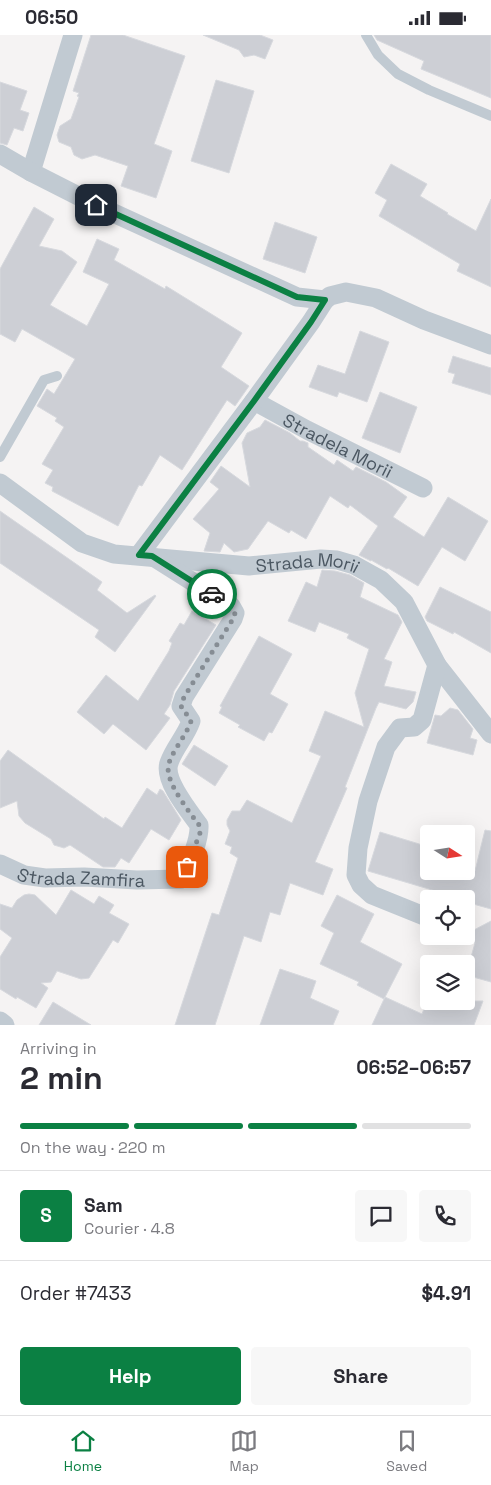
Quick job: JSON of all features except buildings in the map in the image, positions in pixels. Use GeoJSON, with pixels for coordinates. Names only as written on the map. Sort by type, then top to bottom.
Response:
{"type":"FeatureCollection","features":[{"type":"Feature","properties":{"kind":"street"},"geometry":{"type":"LineString","coordinates":[[30,172],[73,35]]}},
{"type":"Feature","properties":{"kind":"street"},"geometry":{"type":"LineString","coordinates":[[0,154],[30,172],[96,205],[297,297],[325,300]]}},
{"type":"Feature","properties":{"kind":"street"},"geometry":{"type":"LineString","coordinates":[[145,555],[325,300],[330,296],[346,292],[376,298],[424,320],[491,345]]}},
{"type":"Feature","properties":{"kind":"street","name":"Stradela Morii"},"geometry":{"type":"LineString","coordinates":[[254,401],[307,430],[423,488]]}},
{"type":"Feature","properties":{"kind":"street","name":"Strada Morii"},"geometry":{"type":"LineString","coordinates":[[0,483],[82,543],[114,554],[145,555],[249,566],[321,559],[337,560],[354,565],[381,580],[404,602],[437,665],[491,733]]}},
{"type":"Feature","properties":{"kind":"street","name":"Strada Zamfira"},"geometry":{"type":"LineString","coordinates":[[0,864],[24,875],[31,876],[137,880],[181,879],[187,867],[200,833],[199,825],[170,781],[167,771],[169,763],[191,721],[181,706],[184,697],[235,613],[231,606],[145,555]]}},
{"type":"Feature","properties":{"kind":"street"},"geometry":{"type":"LineString","coordinates":[[420,914],[372,895],[358,880],[355,864],[368,801],[386,747],[400,728],[414,727],[422,720],[437,665]]}},
{"type":"Feature","properties":{"kind":"street"},"geometry":{"type":"LineString","coordinates":[[0,1021],[5,1025]]}},
{"type":"Feature","properties":{"kind":"lane"},"geometry":{"type":"LineString","coordinates":[[366,35],[378,55],[398,74],[429,91],[491,116]]}},
{"type":"Feature","properties":{"kind":"lane"},"geometry":{"type":"LineString","coordinates":[[0,457],[44,380],[57,376]]}},
{"type":"Feature","properties":{"kind":"way so far"},"geometry":{"type":"LineString","coordinates":[[187,867],[200,833],[199,825],[170,781],[167,771],[169,763],[191,721],[181,706],[184,697],[235,613],[231,606],[212,594]]}},
{"type":"Feature","properties":{"kind":"route"},"geometry":{"type":"LineString","coordinates":[[96,205],[297,297],[325,300],[254,401],[139,555],[152,556],[212,594]]}}]}
